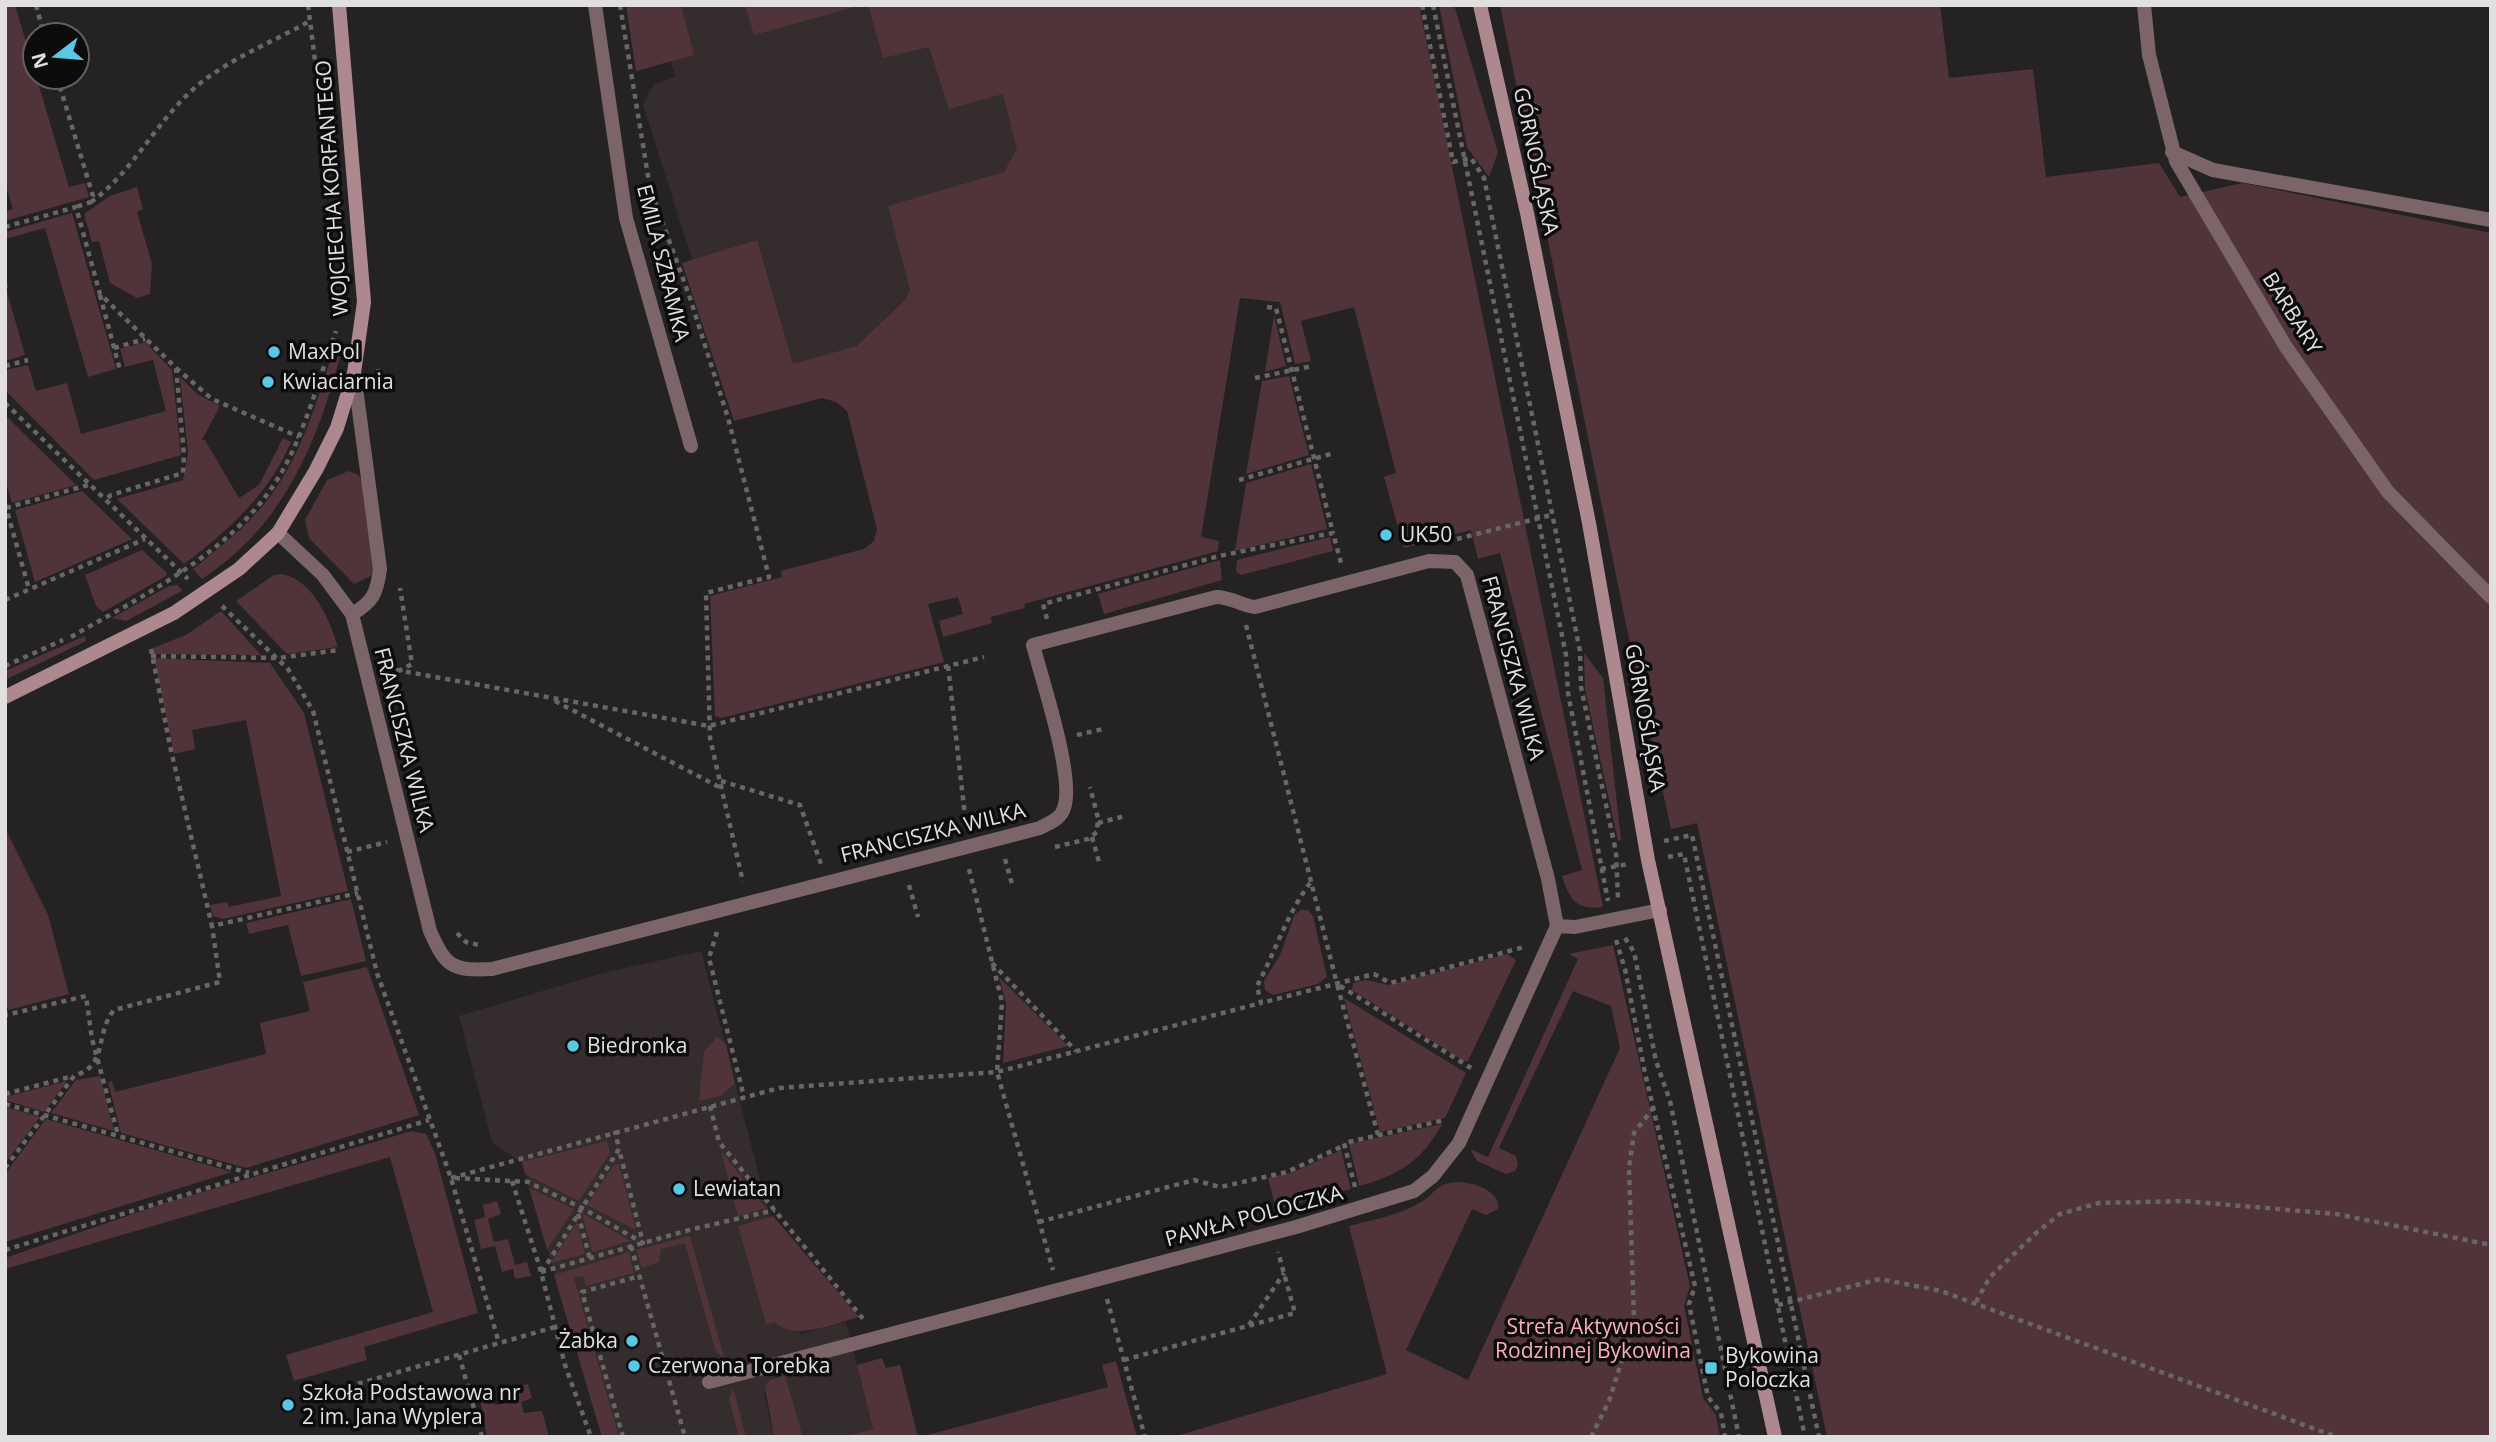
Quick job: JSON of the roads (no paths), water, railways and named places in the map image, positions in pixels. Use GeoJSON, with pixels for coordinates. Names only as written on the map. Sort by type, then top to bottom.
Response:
{"type":"FeatureCollection","features":[{"type":"Feature","properties":{"kind":"street","name":"WOJCIECHA KORFANTEGO"},"geometry":{"type":"LineString","coordinates":[[5,697],[174,613],[239,569],[278,533],[316,470],[337,428],[354,373],[363,324],[364,279],[339,5]]}},
{"type":"Feature","properties":{"kind":"street","name":"EMILA SZRAMKA"},"geometry":{"type":"LineString","coordinates":[[595,5],[626,218],[691,446]]}},
{"type":"Feature","properties":{"kind":"street","name":"GÓRNOŚLĄSKA"},"geometry":{"type":"LineString","coordinates":[[1480,5],[1527,213],[1589,523],[1648,860],[1775,1437]]}},
{"type":"Feature","properties":{"kind":"street","name":"BARBARY"},"geometry":{"type":"LineString","coordinates":[[2144,5],[2149,55],[2172,152],[2286,347],[2388,492],[2491,597]]}},
{"type":"Feature","properties":{"kind":"street"},"geometry":{"type":"LineString","coordinates":[[2172,152],[2213,170],[2491,220]]}},
{"type":"Feature","properties":{"kind":"street"},"geometry":{"type":"LineString","coordinates":[[352,614],[369,604],[377,592],[380,569],[354,373]]}},
{"type":"Feature","properties":{"kind":"street","name":"FRANCISZKA WILKA"},"geometry":{"type":"LineString","coordinates":[[278,533],[323,575],[352,614],[429,932],[442,958],[465,970],[492,969],[1040,828],[1054,821],[1064,811],[1067,780],[1033,645],[1216,597],[1227,597],[1244,606],[1255,607],[1405,565],[1429,561],[1455,562],[1467,575],[1548,879],[1557,926]]}},
{"type":"Feature","properties":{"kind":"street"},"geometry":{"type":"LineString","coordinates":[[1557,926],[1575,927],[1660,910]]}},
{"type":"Feature","properties":{"kind":"street","name":"PAWŁA POLOCZKA"},"geometry":{"type":"LineString","coordinates":[[709,1382],[1354,1211],[1414,1191],[1433,1176],[1458,1143],[1557,926]]}},
{"type":"Feature","properties":{"kind":"place","name":"MaxPol"},"geometry":{"type":"Point","coordinates":[274,352]}},
{"type":"Feature","properties":{"kind":"place","name":"Kwiaciarnia"},"geometry":{"type":"Point","coordinates":[268,382]}},
{"type":"Feature","properties":{"kind":"place","name":"UK50"},"geometry":{"type":"Point","coordinates":[1386,535]}},
{"type":"Feature","properties":{"kind":"place","name":"Biedronka"},"geometry":{"type":"Point","coordinates":[573,1046]}},
{"type":"Feature","properties":{"kind":"place","name":"Lewiatan"},"geometry":{"type":"Point","coordinates":[679,1189]}},
{"type":"Feature","properties":{"kind":"place","name":"Żabka"},"geometry":{"type":"Point","coordinates":[632,1341]}},
{"type":"Feature","properties":{"kind":"place","name":"Czerwona Torebka"},"geometry":{"type":"Point","coordinates":[634,1366]}},
{"type":"Feature","properties":{"kind":"place","name":"Bykowina Poloczka"},"geometry":{"type":"Point","coordinates":[1711,1368]}},
{"type":"Feature","properties":{"kind":"place","name":"Szkoła Podstawowa nr 2 im. Jana Wyplera"},"geometry":{"type":"Point","coordinates":[288,1405]}},
{"type":"Feature","properties":{"kind":"park label","name":"Strefa Aktywności Rodzinnej Bykowina"},"geometry":{"type":"Point","coordinates":[1593,1339]}}]}
